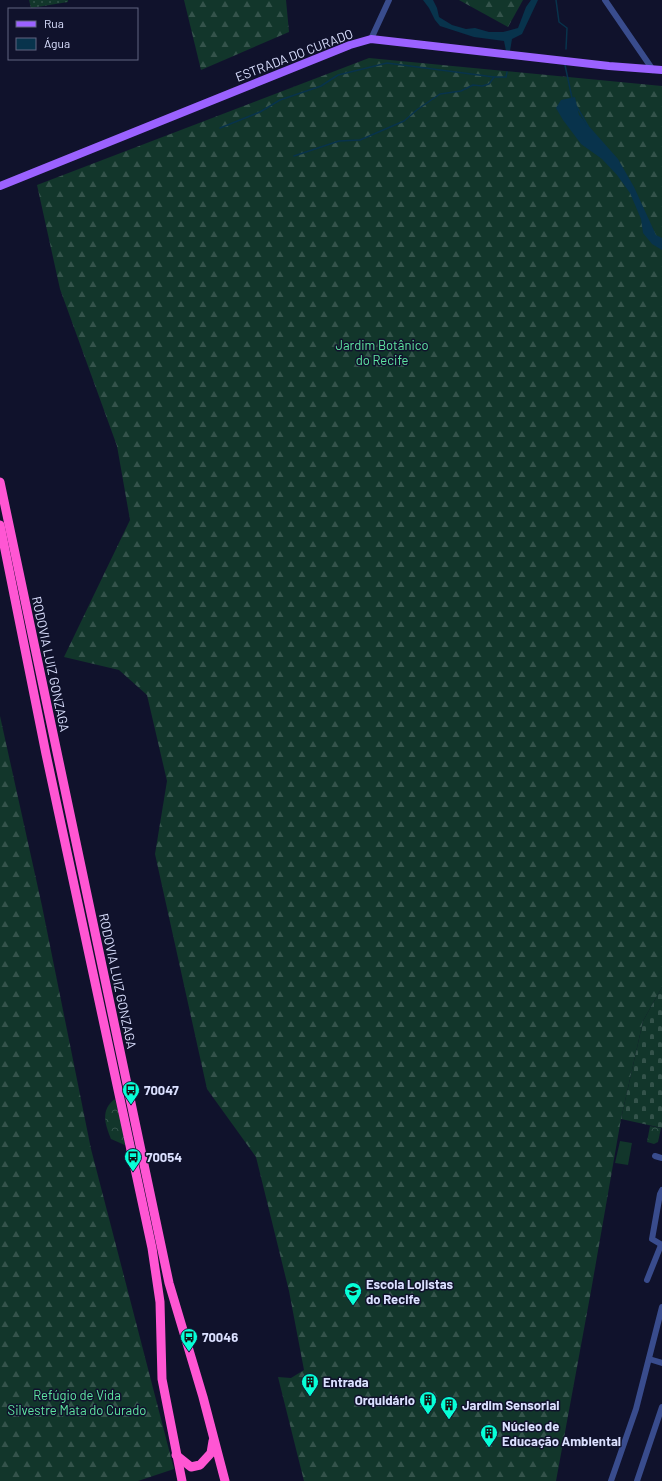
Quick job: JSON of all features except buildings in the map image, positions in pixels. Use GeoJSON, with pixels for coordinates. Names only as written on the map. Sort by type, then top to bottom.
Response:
{"type":"FeatureCollection","features":[{"type":"Feature","properties":{"kind":"highway","name":"RODOVIA LUIZ GONZAGA"},"geometry":{"type":"LineString","coordinates":[[0,482],[169,1283],[225,1481]]}},
{"type":"Feature","properties":{"kind":"highway","name":"RODOVIA LUIZ GONZAGA"},"geometry":{"type":"LineString","coordinates":[[0,525],[46,754],[152,1248],[160,1302],[162,1379],[182,1481]]}},
{"type":"Feature","properties":{"kind":"highway"},"geometry":{"type":"LineString","coordinates":[[176,1455],[191,1466],[200,1465],[211,1453],[214,1438]]}},
{"type":"Feature","properties":{"kind":"main road","name":"ESTRADA DO CURADO"},"geometry":{"type":"LineString","coordinates":[[0,186],[350,45],[371,39],[662,70]]}},
{"type":"Feature","properties":{"kind":"street"},"geometry":{"type":"LineString","coordinates":[[371,39],[388,2],[381,0]]}},
{"type":"Feature","properties":{"kind":"street"},"geometry":{"type":"LineString","coordinates":[[605,0],[653,70]]}},
{"type":"Feature","properties":{"kind":"street"},"geometry":{"type":"LineString","coordinates":[[655,1156],[662,1158]]}},
{"type":"Feature","properties":{"kind":"street"},"geometry":{"type":"LineString","coordinates":[[647,1280],[662,1245],[652,1238],[661,1191]]}},
{"type":"Feature","properties":{"kind":"street"},"geometry":{"type":"LineString","coordinates":[[655,1220],[662,1223]]}},
{"type":"Feature","properties":{"kind":"street"},"geometry":{"type":"LineString","coordinates":[[611,1481],[636,1409],[662,1307]]}},
{"type":"Feature","properties":{"kind":"street"},"geometry":{"type":"LineString","coordinates":[[649,1359],[662,1363]]}},
{"type":"Feature","properties":{"kind":"street"},"geometry":{"type":"LineString","coordinates":[[637,1481],[662,1407]]}},
{"type":"Feature","properties":{"kind":"green space"},"geometry":{"type":"Polygon","coordinates":[[[29,0],[68,0],[68,2],[31,8],[29,0]]]}},
{"type":"Feature","properties":{"kind":"green space"},"geometry":{"type":"Polygon","coordinates":[[[184,0],[286,0],[289,32],[201,70],[184,0]]]}},
{"type":"Feature","properties":{"kind":"green space"},"geometry":{"type":"Polygon","coordinates":[[[459,0],[523,0],[508,27],[459,0]]]}},
{"type":"Feature","properties":{"kind":"green space","name":"Jardim Botânico do Recife"},"geometry":{"type":"Polygon","coordinates":[[[369,58],[662,86],[662,987],[643,1021],[621,1119],[556,1481],[304,1481],[278,1377],[291,1378],[304,1370],[289,1291],[256,1157],[207,1089],[155,854],[167,781],[147,695],[119,670],[64,657],[130,520],[117,446],[60,289],[37,185],[369,58]]]}},
{"type":"Feature","properties":{"kind":"green space","name":"Refúgio de Vida Silvestre Mata do Curado"},"geometry":{"type":"Polygon","coordinates":[[[0,716],[42,906],[91,1149],[174,1469],[138,1481],[0,1481],[0,716]]]}},
{"type":"Feature","properties":{"kind":"green space"},"geometry":{"type":"Polygon","coordinates":[[[662,987],[662,1128],[621,1119],[643,1021],[662,987]]]}},
{"type":"Feature","properties":{"kind":"green space"},"geometry":{"type":"Polygon","coordinates":[[[115,1099],[127,1146],[111,1139],[107,1128],[105,1118],[107,1108],[115,1099]]]}},
{"type":"Feature","properties":{"kind":"green space"},"geometry":{"type":"Polygon","coordinates":[[[650,1126],[661,1128],[658,1142],[654,1144],[647,1142],[650,1126]]]}},
{"type":"Feature","properties":{"kind":"green space"},"geometry":{"type":"Polygon","coordinates":[[[620,1141],[632,1143],[628,1165],[615,1163],[620,1141]]]}},
{"type":"Feature","properties":{"kind":"water"},"geometry":{"type":"Polygon","coordinates":[[[423,0],[433,0],[439,17],[452,25],[466,29],[475,28],[489,32],[503,32],[518,28],[526,7],[531,0],[538,0],[522,34],[512,39],[510,51],[506,51],[504,41],[474,37],[440,26],[423,0]]]}},
{"type":"Feature","properties":{"kind":"water"},"geometry":{"type":"Polygon","coordinates":[[[575,97],[579,115],[618,159],[634,187],[656,235],[662,238],[662,250],[652,244],[643,233],[641,219],[630,193],[617,175],[602,159],[581,144],[556,108],[561,100],[575,97]]]}},
{"type":"Feature","properties":{"kind":"waterway"},"geometry":{"type":"LineString","coordinates":[[556,0],[559,22],[567,28],[566,49]]}},
{"type":"Feature","properties":{"kind":"waterway"},"geometry":{"type":"LineString","coordinates":[[220,128],[260,112],[280,100],[321,86],[338,75],[387,63],[494,77]]}},
{"type":"Feature","properties":{"kind":"waterway"},"geometry":{"type":"LineString","coordinates":[[565,65],[572,98]]}},
{"type":"Feature","properties":{"kind":"waterway"},"geometry":{"type":"LineString","coordinates":[[294,156],[339,141],[360,140],[404,121],[418,109],[440,94],[461,91],[473,85],[482,86],[489,84],[494,77],[506,77],[507,72]]}},
{"type":"Feature","properties":{"kind":"waterway"},"geometry":{"type":"LineString","coordinates":[[577,107],[588,126]]}},
{"type":"Feature","properties":{"kind":"place","name":"70047"},"geometry":{"type":"Point","coordinates":[131,1105]}},
{"type":"Feature","properties":{"kind":"place","name":"70054"},"geometry":{"type":"Point","coordinates":[133,1172]}},
{"type":"Feature","properties":{"kind":"place","name":"Escola Lojistas do Recife"},"geometry":{"type":"Point","coordinates":[353,1306]}},
{"type":"Feature","properties":{"kind":"place","name":"70046"},"geometry":{"type":"Point","coordinates":[189,1352]}},
{"type":"Feature","properties":{"kind":"place","name":"Entrada"},"geometry":{"type":"Point","coordinates":[310,1397]}},
{"type":"Feature","properties":{"kind":"place","name":"Orquidário"},"geometry":{"type":"Point","coordinates":[428,1415]}},
{"type":"Feature","properties":{"kind":"place","name":"Jardim Sensorial"},"geometry":{"type":"Point","coordinates":[449,1420]}},
{"type":"Feature","properties":{"kind":"place","name":"Núcleo de Educação Ambiental"},"geometry":{"type":"Point","coordinates":[489,1448]}}]}
